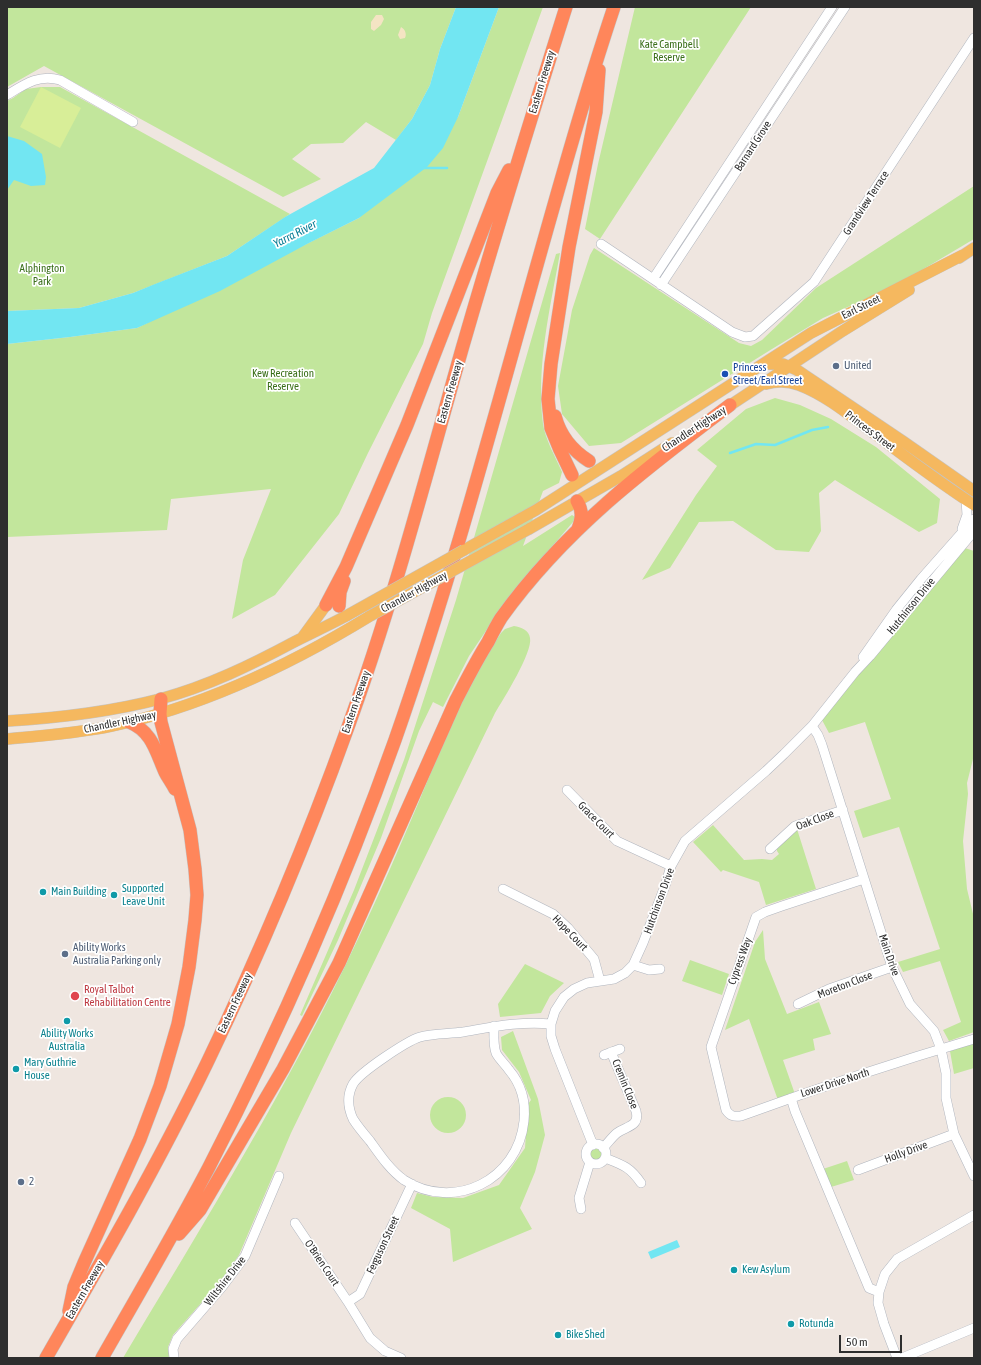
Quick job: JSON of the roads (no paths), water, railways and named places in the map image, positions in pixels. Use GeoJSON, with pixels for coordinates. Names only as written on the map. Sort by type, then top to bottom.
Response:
{"type":"FeatureCollection","features":[{"type":"Feature","properties":{"kind":"highway","name":"Eastern Freeway"},"geometry":{"type":"LineString","coordinates":[[46,1358],[160,1155],[206,1064],[254,962],[300,853],[348,727],[392,599],[462,350],[522,145],[566,7]]}},
{"type":"Feature","properties":{"kind":"highway"},"geometry":{"type":"LineString","coordinates":[[102,1358],[162,1254],[230,1124],[307,962],[358,838],[395,742],[428,643],[475,489],[569,150],[614,7]]}},
{"type":"Feature","properties":{"kind":"highway"},"geometry":{"type":"LineString","coordinates":[[573,480],[551,428],[548,399],[549,381],[569,247],[596,112],[600,48]]}},
{"type":"Feature","properties":{"kind":"highway"},"geometry":{"type":"LineString","coordinates":[[339,613],[346,567],[407,425],[497,193],[522,145]]}},
{"type":"Feature","properties":{"kind":"highway"},"geometry":{"type":"LineString","coordinates":[[549,381],[552,404],[561,430],[567,442],[579,454],[589,461]]}},
{"type":"Feature","properties":{"kind":"highway"},"geometry":{"type":"LineString","coordinates":[[162,1254],[200,1210],[283,1069],[336,970],[442,731],[474,666],[500,620],[520,593],[578,529],[645,470],[730,405]]}},
{"type":"Feature","properties":{"kind":"highway"},"geometry":{"type":"LineString","coordinates":[[577,501],[582,510],[582,516],[578,529]]}},
{"type":"Feature","properties":{"kind":"highway"},"geometry":{"type":"LineString","coordinates":[[66,1324],[74,1287],[151,1111],[170,1055],[181,1011],[193,944],[197,895],[196,869],[192,842],[183,802],[160,714],[161,699]]}},
{"type":"Feature","properties":{"kind":"highway"},"geometry":{"type":"LineString","coordinates":[[129,722],[138,725],[146,733],[156,750],[165,772],[183,802]]}},
{"type":"Feature","properties":{"kind":"main road","name":"Earl Street"},"geometry":{"type":"LineString","coordinates":[[789,366],[974,248]]}},
{"type":"Feature","properties":{"kind":"main road","name":"Earl Street"},"geometry":{"type":"LineString","coordinates":[[762,364],[790,345],[825,325],[963,255]]}},
{"type":"Feature","properties":{"kind":"main road","name":"Princess Street"},"geometry":{"type":"LineString","coordinates":[[762,364],[774,363],[789,366],[899,438],[974,491]]}},
{"type":"Feature","properties":{"kind":"main road","name":"Chandler Highway"},"geometry":{"type":"LineString","coordinates":[[7,721],[112,710],[161,699],[239,671],[302,638],[339,613],[536,510],[573,480],[603,466],[762,364]]}},
{"type":"Feature","properties":{"kind":"main road","name":"Chandler Highway"},"geometry":{"type":"LineString","coordinates":[[7,739],[98,728],[160,714],[198,702],[234,688],[272,670],[338,636],[370,616],[621,476],[789,366]]}},
{"type":"Feature","properties":{"kind":"main road","name":"Princess Street"},"geometry":{"type":"LineString","coordinates":[[758,387],[770,383],[786,382],[797,384],[819,394],[936,480],[970,503]]}},
{"type":"Feature","properties":{"kind":"main road"},"geometry":{"type":"LineString","coordinates":[[589,461],[603,466]]}},
{"type":"Feature","properties":{"kind":"main road"},"geometry":{"type":"LineString","coordinates":[[573,480],[577,501]]}},
{"type":"Feature","properties":{"kind":"main road"},"geometry":{"type":"LineString","coordinates":[[302,638],[339,613],[370,616]]}},
{"type":"Feature","properties":{"kind":"street","name":"Barnard Grove"},"geometry":{"type":"LineString","coordinates":[[653,279],[832,7]]}},
{"type":"Feature","properties":{"kind":"street","name":"Barnard Grove"},"geometry":{"type":"LineString","coordinates":[[661,285],[845,7]]}},
{"type":"Feature","properties":{"kind":"street","name":"Grandview Terrace"},"geometry":{"type":"LineString","coordinates":[[661,285],[732,332],[745,337],[753,336],[814,282],[974,38]]}},
{"type":"Feature","properties":{"kind":"street"},"geometry":{"type":"LineString","coordinates":[[7,94],[20,86],[49,77],[60,80],[133,122]]}},
{"type":"Feature","properties":{"kind":"street"},"geometry":{"type":"LineString","coordinates":[[601,244],[661,285]]}},
{"type":"Feature","properties":{"kind":"street","name":"Hutchinson Drive"},"geometry":{"type":"LineString","coordinates":[[956,539],[964,525],[970,503]]}},
{"type":"Feature","properties":{"kind":"street","name":"Hutchinson Drive"},"geometry":{"type":"LineString","coordinates":[[855,672],[866,652],[896,610],[974,519]]}},
{"type":"Feature","properties":{"kind":"street","name":"Hutchinson Drive"},"geometry":{"type":"LineString","coordinates":[[593,1145],[551,1036],[551,1024],[555,1011],[564,997],[574,989],[587,983],[614,979],[633,965],[665,886],[671,866],[685,841],[766,771],[812,726],[855,672],[970,539],[974,531]]}},
{"type":"Feature","properties":{"kind":"street","name":"Main Drive"},"geometry":{"type":"LineString","coordinates":[[812,726],[822,745],[892,967],[910,1004],[934,1031],[941,1049],[946,1073],[946,1098],[954,1134],[974,1176]]}},
{"type":"Feature","properties":{"kind":"street","name":"Grace Court"},"geometry":{"type":"LineString","coordinates":[[567,790],[617,841],[671,866]]}},
{"type":"Feature","properties":{"kind":"street","name":"Oak Close"},"geometry":{"type":"LineString","coordinates":[[770,848],[795,826],[843,810]]}},
{"type":"Feature","properties":{"kind":"street","name":"Cypress Way"},"geometry":{"type":"LineString","coordinates":[[730,1115],[726,1110],[711,1047],[756,917],[782,906],[864,879]]}},
{"type":"Feature","properties":{"kind":"street","name":"Hope Court"},"geometry":{"type":"LineString","coordinates":[[503,889],[552,914],[568,928],[594,958],[600,981]]}},
{"type":"Feature","properties":{"kind":"street"},"geometry":{"type":"LineString","coordinates":[[633,965],[649,970],[660,969]]}},
{"type":"Feature","properties":{"kind":"street","name":"Moreton Close"},"geometry":{"type":"LineString","coordinates":[[798,1004],[829,989],[892,967]]}},
{"type":"Feature","properties":{"kind":"street"},"geometry":{"type":"LineString","coordinates":[[494,1026],[497,1054],[512,1074],[520,1088],[524,1100],[524,1122],[520,1139],[513,1155],[498,1174],[480,1185],[469,1189],[442,1193],[424,1189],[412,1184],[400,1177],[391,1168],[353,1119],[350,1112],[349,1102],[352,1085],[363,1074],[402,1046],[415,1039],[494,1026],[531,1022],[551,1024]]}},
{"type":"Feature","properties":{"kind":"street","name":"Lower Drive North"},"geometry":{"type":"LineString","coordinates":[[730,1115],[735,1117],[741,1116],[791,1098],[974,1039]]}},
{"type":"Feature","properties":{"kind":"street","name":"Cremin Close"},"geometry":{"type":"LineString","coordinates":[[603,1148],[617,1133],[632,1125],[637,1118],[636,1111],[612,1052]]}},
{"type":"Feature","properties":{"kind":"street"},"geometry":{"type":"LineString","coordinates":[[791,1098],[795,1111],[870,1288],[879,1292]]}},
{"type":"Feature","properties":{"kind":"street","name":"Holly Drive"},"geometry":{"type":"LineString","coordinates":[[858,1170],[954,1134]]}},
{"type":"Feature","properties":{"kind":"street"},"geometry":{"type":"LineString","coordinates":[[593,1145],[599,1145],[606,1152],[605,1158],[599,1164],[594,1164],[586,1158],[586,1151],[593,1145]]}},
{"type":"Feature","properties":{"kind":"street"},"geometry":{"type":"LineString","coordinates":[[605,1158],[630,1169],[634,1172],[641,1183]]}},
{"type":"Feature","properties":{"kind":"street"},"geometry":{"type":"LineString","coordinates":[[581,1209],[579,1198],[590,1162]]}},
{"type":"Feature","properties":{"kind":"street","name":"Wiltshire Drive"},"geometry":{"type":"LineString","coordinates":[[174,1358],[173,1349],[177,1339],[222,1287],[245,1256],[279,1176]]}},
{"type":"Feature","properties":{"kind":"street","name":"Ferguson Street"},"geometry":{"type":"LineString","coordinates":[[348,1302],[360,1294],[412,1184]]}},
{"type":"Feature","properties":{"kind":"street"},"geometry":{"type":"LineString","coordinates":[[897,1358],[878,1303],[879,1292],[885,1274],[897,1259],[974,1215]]}},
{"type":"Feature","properties":{"kind":"street","name":"O'Brien Court"},"geometry":{"type":"LineString","coordinates":[[295,1223],[348,1302],[370,1338],[385,1351],[401,1358]]}},
{"type":"Feature","properties":{"kind":"street"},"geometry":{"type":"LineString","coordinates":[[902,1358],[974,1328]]}},
{"type":"Feature","properties":{"kind":"water","name":"Yarra River"},"geometry":{"type":"Polygon","coordinates":[[[456,7],[499,7],[458,117],[443,148],[427,167],[359,218],[220,291],[137,328],[7,344],[7,311],[79,308],[133,293],[227,256],[285,217],[374,168],[412,119],[430,85],[440,49],[456,7]]]}},
{"type":"Feature","properties":{"kind":"water"},"geometry":{"type":"Polygon","coordinates":[[[7,136],[24,141],[42,154],[46,177],[45,185],[31,186],[14,180],[7,190],[7,136]]]}},
{"type":"Feature","properties":{"kind":"water"},"geometry":{"type":"Polygon","coordinates":[[[677,1240],[680,1247],[651,1259],[648,1252],[677,1240]]]}},
{"type":"Feature","properties":{"kind":"waterway"},"geometry":{"type":"LineString","coordinates":[[424,168],[447,168]]}},
{"type":"Feature","properties":{"kind":"waterway"},"geometry":{"type":"LineString","coordinates":[[730,453],[756,444],[775,445],[812,430],[828,427]]}},
{"type":"Feature","properties":{"kind":"place","name":"United"},"geometry":{"type":"Point","coordinates":[836,366]}},
{"type":"Feature","properties":{"kind":"place","name":"Princess Street/Earl Street"},"geometry":{"type":"Point","coordinates":[725,374]}},
{"type":"Feature","properties":{"kind":"place","name":"Main Building"},"geometry":{"type":"Point","coordinates":[43,892]}},
{"type":"Feature","properties":{"kind":"place","name":"Supported Leave Unit"},"geometry":{"type":"Point","coordinates":[114,895]}},
{"type":"Feature","properties":{"kind":"place","name":"Ability Works Australia Parking only"},"geometry":{"type":"Point","coordinates":[65,954]}},
{"type":"Feature","properties":{"kind":"place","name":"Royal Talbot Rehabilitation Centre"},"geometry":{"type":"Point","coordinates":[75,996]}},
{"type":"Feature","properties":{"kind":"place","name":"Ability Works Australia"},"geometry":{"type":"Point","coordinates":[67,1021]}},
{"type":"Feature","properties":{"kind":"place","name":"Mary Guthrie House"},"geometry":{"type":"Point","coordinates":[16,1069]}},
{"type":"Feature","properties":{"kind":"place","name":"2"},"geometry":{"type":"Point","coordinates":[21,1182]}},
{"type":"Feature","properties":{"kind":"place","name":"Kew Asylum"},"geometry":{"type":"Point","coordinates":[734,1270]}},
{"type":"Feature","properties":{"kind":"place","name":"Rotunda"},"geometry":{"type":"Point","coordinates":[791,1324]}},
{"type":"Feature","properties":{"kind":"place","name":"Bike Shed"},"geometry":{"type":"Point","coordinates":[558,1335]}},
{"type":"Feature","properties":{"kind":"park label","name":"Kate Campbell Reserve"},"geometry":{"type":"Point","coordinates":[669,51]}},
{"type":"Feature","properties":{"kind":"park label","name":"Alphington Park"},"geometry":{"type":"Point","coordinates":[42,275]}},
{"type":"Feature","properties":{"kind":"park label","name":"Kew Recreation Reserve"},"geometry":{"type":"Point","coordinates":[283,380]}}]}
